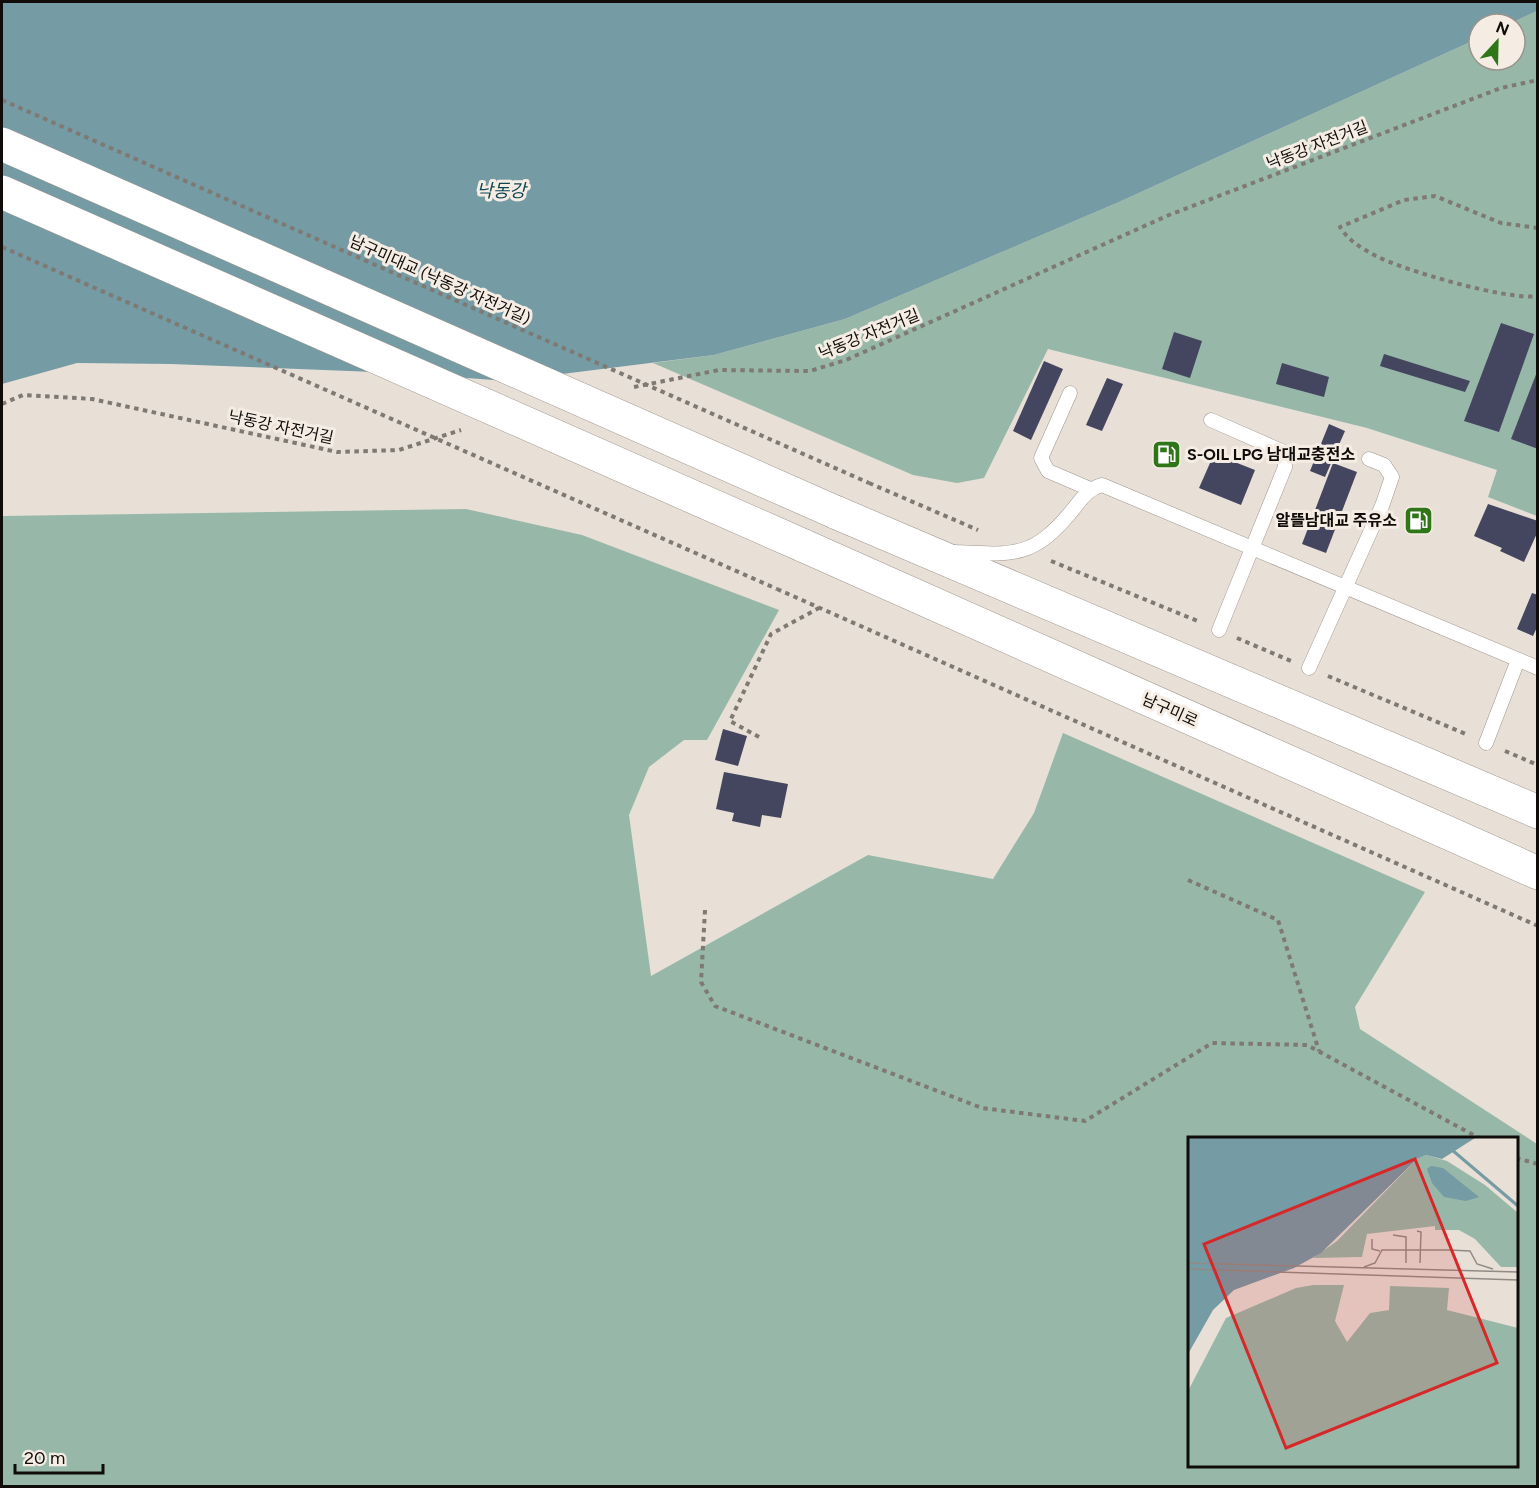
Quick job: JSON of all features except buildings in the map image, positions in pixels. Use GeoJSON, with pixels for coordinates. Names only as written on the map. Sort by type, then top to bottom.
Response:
{"type":"FeatureCollection","features":[{"type":"Feature","properties":{"kind":"street"},"geometry":{"type":"LineString","coordinates":[[2,144],[836,512],[1538,812]]}},
{"type":"Feature","properties":{"kind":"street","name":"남구미로"},"geometry":{"type":"LineString","coordinates":[[2,192],[1538,873]]}},
{"type":"Feature","properties":{"kind":"lane"},"geometry":{"type":"LineString","coordinates":[[1070,393],[1041,458],[1048,471],[1090,489]]}},
{"type":"Feature","properties":{"kind":"lane"},"geometry":{"type":"LineString","coordinates":[[1211,420],[1284,452],[1285,468],[1219,630]]}},
{"type":"Feature","properties":{"kind":"lane"},"geometry":{"type":"LineString","coordinates":[[1309,668],[1382,506],[1392,477],[1384,465],[1370,459]]}},
{"type":"Feature","properties":{"kind":"lane"},"geometry":{"type":"LineString","coordinates":[[929,550],[969,553],[1027,551],[1056,531],[1090,489],[1102,485],[1538,668]]}},
{"type":"Feature","properties":{"kind":"lane"},"geometry":{"type":"LineString","coordinates":[[1486,743],[1518,660]]}},
{"type":"Feature","properties":{"kind":"path","name":"낙동강 자전거길"},"geometry":{"type":"LineString","coordinates":[[630,388],[719,370],[810,370],[846,360],[1169,215],[1501,88],[1538,80]]}},
{"type":"Feature","properties":{"kind":"path","name":"남구미대교 (낙동강 자전거길)"},"geometry":{"type":"LineString","coordinates":[[2,100],[869,483]]}},
{"type":"Feature","properties":{"kind":"path"},"geometry":{"type":"LineString","coordinates":[[1538,228],[1501,223],[1435,196],[1404,200],[1340,227],[1349,240],[1378,257],[1482,291],[1538,297]]}},
{"type":"Feature","properties":{"kind":"path"},"geometry":{"type":"LineString","coordinates":[[2,247],[1538,926]]}},
{"type":"Feature","properties":{"kind":"path","name":"낙동강 자전거길"},"geometry":{"type":"LineString","coordinates":[[2,404],[23,395],[92,399],[337,452],[399,450],[464,429]]}},
{"type":"Feature","properties":{"kind":"path"},"geometry":{"type":"LineString","coordinates":[[759,737],[730,721],[734,711],[771,633],[819,608]]}},
{"type":"Feature","properties":{"kind":"path"},"geometry":{"type":"LineString","coordinates":[[1188,880],[1278,920],[1319,1052]]}},
{"type":"Feature","properties":{"kind":"path"},"geometry":{"type":"LineString","coordinates":[[705,910],[700,982],[715,1006],[982,1108],[1085,1121],[1212,1042],[1307,1045],[1477,1137]]}},
{"type":"Feature","properties":{"kind":"path"},"geometry":{"type":"LineString","coordinates":[[1518,1159],[1538,1164]]}},
{"type":"Feature","properties":{"kind":"green space"},"geometry":{"type":"Polygon","coordinates":[[[1537,11],[1537,516],[1488,497],[1497,470],[1367,428],[1048,349],[984,478],[957,483],[913,475],[653,363],[714,355],[845,319],[1119,202],[1467,43],[1467,72],[1527,72],[1527,16],[1537,11]]]}},
{"type":"Feature","properties":{"kind":"green space"},"geometry":{"type":"Polygon","coordinates":[[[466,509],[582,535],[779,610],[707,740],[684,740],[649,767],[629,815],[651,976],[868,855],[993,879],[1034,813],[1063,733],[1425,892],[1355,1007],[1360,1029],[1537,1144],[1537,1486],[2,1486],[2,516],[466,509]]]}},
{"type":"Feature","properties":{"kind":"water","name":"낙동강"},"geometry":{"type":"Polygon","coordinates":[[[2,2],[1537,2],[1537,11],[1527,16],[1527,12],[1467,12],[1467,43],[1119,202],[845,319],[714,355],[507,381],[400,373],[171,364],[77,363],[2,384],[2,2]]]}},
{"type":"Feature","properties":{"kind":"place","name":"S-OIL LPG 남대교충전소"},"geometry":{"type":"Point","coordinates":[1166,454]}},
{"type":"Feature","properties":{"kind":"place","name":"알뜰남대교 주유소"},"geometry":{"type":"Point","coordinates":[1418,520]}}]}
